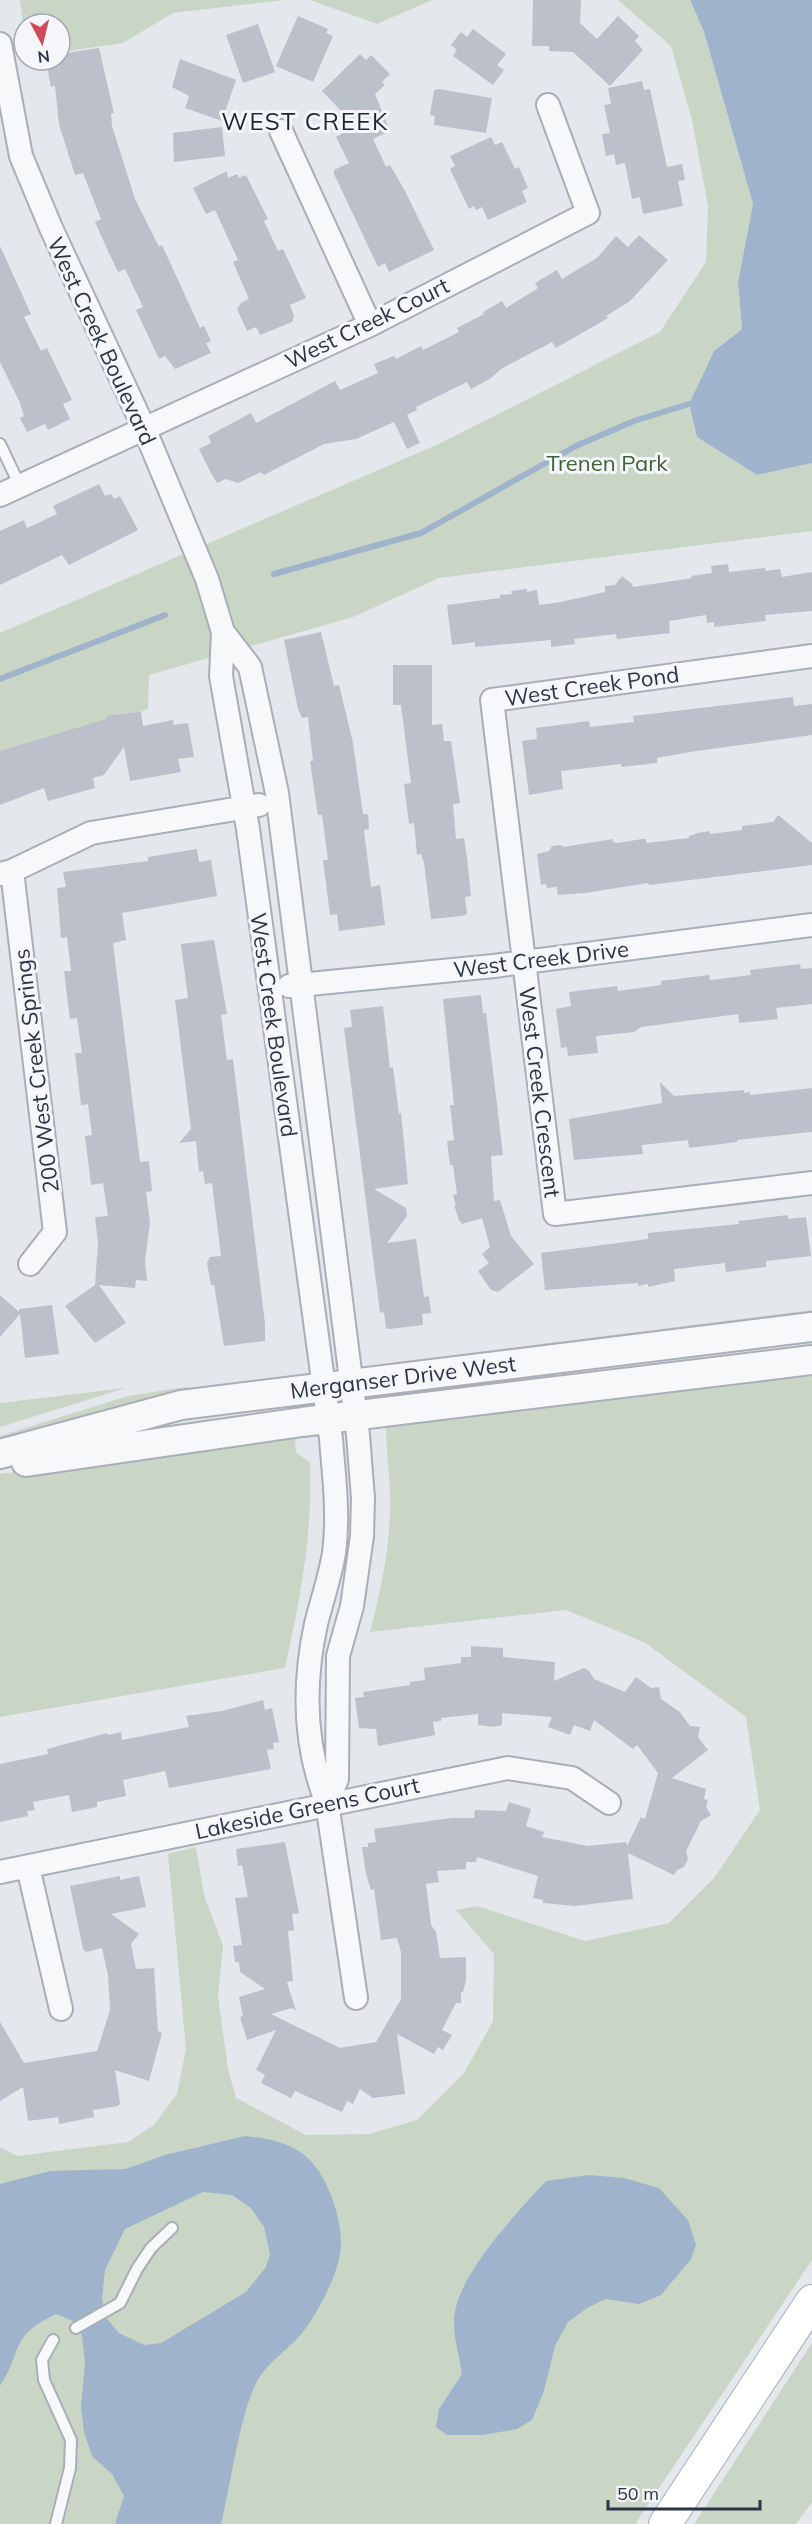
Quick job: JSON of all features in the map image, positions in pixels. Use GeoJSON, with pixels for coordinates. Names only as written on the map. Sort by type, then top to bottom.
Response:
{"type":"FeatureCollection","features":[{"type":"Feature","properties":{"kind":"main road"},"geometry":{"type":"LineString","coordinates":[[665,2524],[812,2301]]}},
{"type":"Feature","properties":{"kind":"street","name":"West Creek Boulevard"},"geometry":{"type":"LineString","coordinates":[[0,44],[21,156],[51,228],[144,428],[207,579],[223,632],[220,676],[245,807],[322,1386],[331,1438],[336,1525],[333,1554],[316,1627],[307,1706],[309,1748],[327,1803],[356,1998]]}},
{"type":"Feature","properties":{"kind":"street","name":"West Creek Court"},"geometry":{"type":"LineString","coordinates":[[10,490],[370,325],[588,213],[548,105]]}},
{"type":"Feature","properties":{"kind":"street"},"geometry":{"type":"LineString","coordinates":[[280,131],[370,325]]}},
{"type":"Feature","properties":{"kind":"street","name":"West Creek Boulevard"},"geometry":{"type":"LineString","coordinates":[[223,632],[250,667],[278,803],[356,1416],[363,1498],[362,1536],[352,1606],[338,1656],[337,1779],[327,1803]]}},
{"type":"Feature","properties":{"kind":"street","name":"West Creek Pond"},"geometry":{"type":"LineString","coordinates":[[523,963],[492,700],[812,656]]}},
{"type":"Feature","properties":{"kind":"street"},"geometry":{"type":"LineString","coordinates":[[6,872],[92,832],[278,803]]}},
{"type":"Feature","properties":{"kind":"street","name":"200 West Creek Springs"},"geometry":{"type":"LineString","coordinates":[[6,872],[55,1232],[30,1264]]}},
{"type":"Feature","properties":{"kind":"street","name":"West Creek Drive"},"geometry":{"type":"LineString","coordinates":[[270,988],[523,963],[812,925]]}},
{"type":"Feature","properties":{"kind":"street","name":"West Creek Crescent"},"geometry":{"type":"LineString","coordinates":[[523,963],[555,1214],[812,1183]]}},
{"type":"Feature","properties":{"kind":"street","name":"Merganser Drive West"},"geometry":{"type":"LineString","coordinates":[[0,1454],[181,1405],[351,1382],[812,1327]]}},
{"type":"Feature","properties":{"kind":"street","name":"Merganser Drive West"},"geometry":{"type":"LineString","coordinates":[[0,1463],[17,1463],[327,1419],[812,1360]]}},
{"type":"Feature","properties":{"kind":"street","name":"Lakeside Greens Court"},"geometry":{"type":"LineString","coordinates":[[0,1872],[327,1803],[508,1768],[572,1778],[609,1803]]}},
{"type":"Feature","properties":{"kind":"street"},"geometry":{"type":"LineString","coordinates":[[28,1867],[61,2009]]}},
{"type":"Feature","properties":{"kind":"lane"},"geometry":{"type":"LineString","coordinates":[[0,444],[10,490]]}},
{"type":"Feature","properties":{"kind":"lane"},"geometry":{"type":"LineString","coordinates":[[76,2328],[120,2303],[136,2269],[151,2248],[172,2228]]}},
{"type":"Feature","properties":{"kind":"lane"},"geometry":{"type":"LineString","coordinates":[[53,2340],[42,2360],[44,2380],[71,2440],[70,2468],[56,2524]]}},
{"type":"Feature","properties":{"kind":"green space"},"geometry":{"type":"Polygon","coordinates":[[[20,0],[285,0],[173,13],[123,43],[72,50],[72,12],[22,12],[20,0]]]}},
{"type":"Feature","properties":{"kind":"green space"},"geometry":{"type":"Polygon","coordinates":[[[310,0],[432,0],[377,24],[310,0]]]}},
{"type":"Feature","properties":{"kind":"green space","name":"Trenen Park"},"geometry":{"type":"Polygon","coordinates":[[[618,0],[690,0],[704,32],[753,204],[738,282],[742,329],[714,351],[689,404],[697,437],[757,475],[812,463],[812,531],[439,578],[353,617],[149,675],[148,709],[0,764],[0,633],[441,443],[660,332],[706,262],[708,206],[692,120],[671,46],[618,0]]]}},
{"type":"Feature","properties":{"kind":"green space"},"geometry":{"type":"Polygon","coordinates":[[[812,1310],[812,1315],[391,1366],[383,1364],[812,1310]]]}},
{"type":"Feature","properties":{"kind":"green space"},"geometry":{"type":"Polygon","coordinates":[[[812,1374],[812,2260],[635,2524],[0,2524],[0,2147],[17,2156],[128,2142],[154,2125],[177,2094],[186,2049],[168,1854],[196,1847],[204,1895],[223,1946],[218,1996],[228,2069],[236,2098],[306,2135],[370,2134],[417,2120],[464,2073],[493,2021],[494,1954],[456,1910],[477,1906],[585,1941],[669,1923],[714,1878],[760,1810],[746,1717],[644,1642],[566,1610],[370,1632],[388,1544],[390,1490],[386,1426],[812,1374]]]}},
{"type":"Feature","properties":{"kind":"green space"},"geometry":{"type":"Polygon","coordinates":[[[185,1387],[202,1390],[0,1446],[0,1436],[128,1396],[185,1387]]]}},
{"type":"Feature","properties":{"kind":"green space"},"geometry":{"type":"Polygon","coordinates":[[[126,1388],[0,1427],[0,1403],[126,1388]]]}},
{"type":"Feature","properties":{"kind":"green space"},"geometry":{"type":"Polygon","coordinates":[[[278,1438],[295,1439],[296,1452],[310,1463],[307,1541],[300,1592],[285,1668],[0,1717],[0,1474],[278,1438]]]}},
{"type":"Feature","properties":{"kind":"green space"},"geometry":{"type":"Polygon","coordinates":[[[812,2343],[812,2502],[796,2524],[694,2524],[812,2343]]]}},
{"type":"Feature","properties":{"kind":"water"},"geometry":{"type":"Polygon","coordinates":[[[690,0],[812,0],[812,463],[757,475],[697,437],[689,404],[714,351],[742,329],[738,282],[753,204],[704,32],[690,0]]]}},
{"type":"Feature","properties":{"kind":"water"},"geometry":{"type":"Polygon","coordinates":[[[245,2136],[272,2140],[291,2147],[307,2157],[323,2179],[335,2206],[341,2234],[337,2266],[318,2308],[302,2333],[261,2375],[250,2397],[240,2432],[221,2524],[115,2524],[124,2496],[112,2474],[92,2456],[84,2432],[81,2407],[85,2363],[82,2336],[73,2321],[56,2314],[30,2330],[19,2345],[0,2386],[0,2184],[50,2171],[125,2169],[165,2155],[245,2136]],[[203,2192],[125,2229],[105,2270],[102,2299],[107,2319],[119,2333],[144,2345],[161,2343],[246,2292],[266,2267],[270,2254],[264,2227],[251,2208],[232,2195],[203,2192]]]}},
{"type":"Feature","properties":{"kind":"water"},"geometry":{"type":"Polygon","coordinates":[[[589,2175],[624,2178],[659,2188],[688,2220],[696,2245],[691,2259],[661,2295],[639,2304],[606,2299],[587,2308],[568,2322],[555,2346],[544,2391],[532,2420],[517,2429],[483,2435],[447,2435],[436,2427],[439,2409],[462,2374],[454,2323],[456,2305],[464,2286],[489,2247],[546,2181],[589,2175]]]}},
{"type":"Feature","properties":{"kind":"building"},"geometry":{"type":"Polygon","coordinates":[[[533,0],[581,0],[580,23],[597,39],[618,16],[639,36],[635,41],[643,50],[610,86],[573,52],[549,51],[549,46],[532,46],[533,0]]]}},
{"type":"Feature","properties":{"kind":"building"},"geometry":{"type":"Polygon","coordinates":[[[298,16],[328,29],[326,33],[333,36],[313,82],[276,66],[298,16]]]}},
{"type":"Feature","properties":{"kind":"building"},"geometry":{"type":"Polygon","coordinates":[[[258,24],[275,72],[243,83],[226,35],[258,24]]]}},
{"type":"Feature","properties":{"kind":"building"},"geometry":{"type":"Polygon","coordinates":[[[473,29],[506,54],[497,65],[504,70],[493,85],[453,56],[457,50],[451,45],[461,32],[467,37],[473,29]]]}},
{"type":"Feature","properties":{"kind":"building"},"geometry":{"type":"Polygon","coordinates":[[[99,48],[114,113],[111,114],[112,126],[135,199],[159,247],[162,245],[200,328],[204,326],[211,341],[206,343],[211,353],[175,369],[165,356],[159,359],[136,310],[143,307],[125,269],[118,272],[95,222],[101,219],[83,173],[75,175],[59,124],[55,86],[51,87],[48,72],[72,72],[72,52],[99,48]]]}},
{"type":"Feature","properties":{"kind":"building"},"geometry":{"type":"Polygon","coordinates":[[[360,54],[366,60],[371,55],[390,74],[382,82],[385,85],[375,94],[390,131],[373,139],[386,167],[390,165],[405,191],[434,250],[389,272],[385,263],[378,267],[334,174],[334,170],[349,163],[336,137],[345,132],[341,123],[349,119],[322,91],[360,54]]]}},
{"type":"Feature","properties":{"kind":"building"},"geometry":{"type":"Polygon","coordinates":[[[180,59],[236,80],[222,121],[185,108],[189,96],[172,87],[180,59]]]}},
{"type":"Feature","properties":{"kind":"building"},"geometry":{"type":"Polygon","coordinates":[[[642,81],[644,90],[650,89],[667,167],[682,164],[685,180],[678,181],[683,206],[643,214],[640,197],[632,199],[625,163],[616,165],[614,154],[606,156],[602,134],[610,133],[604,105],[611,104],[608,88],[642,81]]]}},
{"type":"Feature","properties":{"kind":"building"},"geometry":{"type":"Polygon","coordinates":[[[434,90],[492,98],[486,133],[434,125],[435,116],[430,115],[434,90]]]}},
{"type":"Feature","properties":{"kind":"building"},"geometry":{"type":"Polygon","coordinates":[[[222,127],[225,156],[174,162],[173,133],[222,127]]]}},
{"type":"Feature","properties":{"kind":"building"},"geometry":{"type":"Polygon","coordinates":[[[491,137],[495,145],[502,142],[515,169],[519,167],[528,188],[522,191],[527,202],[488,220],[482,207],[476,210],[474,206],[469,209],[450,169],[455,166],[450,156],[491,137]]]}},
{"type":"Feature","properties":{"kind":"building"},"geometry":{"type":"Polygon","coordinates":[[[227,171],[228,178],[237,174],[239,178],[246,175],[268,219],[264,221],[278,251],[283,249],[306,298],[290,305],[294,316],[292,322],[260,335],[256,327],[247,331],[237,309],[241,303],[249,299],[233,262],[238,260],[215,210],[206,214],[193,188],[227,171]]]}},
{"type":"Feature","properties":{"kind":"building"},"geometry":{"type":"Polygon","coordinates":[[[639,235],[668,260],[630,301],[606,316],[608,318],[556,348],[552,342],[501,369],[491,378],[471,389],[467,382],[416,407],[417,410],[407,415],[420,443],[407,449],[394,422],[356,439],[324,444],[264,475],[261,472],[238,483],[226,479],[217,483],[211,473],[199,449],[211,443],[208,436],[251,413],[256,423],[335,381],[340,390],[378,373],[374,364],[394,356],[396,359],[421,346],[423,350],[459,332],[457,328],[484,314],[483,312],[502,301],[506,308],[538,288],[535,283],[557,270],[562,279],[597,258],[616,236],[628,247],[639,235]]]}},
{"type":"Feature","properties":{"kind":"building"},"geometry":{"type":"Polygon","coordinates":[[[0,246],[31,314],[24,317],[41,351],[47,348],[72,400],[63,404],[70,419],[48,430],[45,424],[27,432],[20,418],[24,416],[20,403],[0,362],[0,246]]]}},
{"type":"Feature","properties":{"kind":"building"},"geometry":{"type":"Polygon","coordinates":[[[99,484],[105,496],[111,494],[114,499],[120,496],[138,530],[69,565],[62,555],[0,585],[0,531],[24,520],[27,528],[57,514],[53,506],[99,484]]]}},
{"type":"Feature","properties":{"kind":"building"},"geometry":{"type":"Polygon","coordinates":[[[728,564],[729,572],[765,568],[765,571],[780,569],[782,577],[812,572],[812,611],[765,615],[766,621],[714,627],[714,622],[707,623],[706,615],[669,621],[670,633],[617,639],[616,634],[574,639],[575,644],[551,647],[551,640],[475,647],[475,642],[452,645],[447,605],[500,598],[500,595],[512,594],[511,591],[527,589],[527,592],[537,590],[539,605],[561,602],[605,592],[605,586],[615,585],[622,576],[633,587],[692,578],[691,576],[712,573],[711,566],[728,564]]]}},
{"type":"Feature","properties":{"kind":"building"},"geometry":{"type":"Polygon","coordinates":[[[321,632],[334,686],[339,685],[353,743],[363,814],[368,814],[369,829],[364,830],[371,887],[380,885],[385,925],[339,931],[337,914],[330,915],[323,860],[328,860],[322,815],[318,815],[310,761],[313,761],[308,717],[302,718],[298,709],[284,640],[321,632]]]}},
{"type":"Feature","properties":{"kind":"building"},"geometry":{"type":"Polygon","coordinates":[[[393,665],[432,665],[432,725],[442,724],[444,741],[451,741],[460,803],[453,804],[456,839],[464,838],[467,858],[471,896],[465,897],[467,914],[462,916],[431,919],[424,863],[421,854],[417,855],[414,823],[409,824],[404,784],[411,783],[401,705],[393,705],[393,665]]]}},
{"type":"Feature","properties":{"kind":"building"},"geometry":{"type":"Polygon","coordinates":[[[793,697],[794,706],[812,704],[812,735],[690,752],[657,758],[657,763],[621,767],[621,764],[561,771],[563,789],[529,795],[522,741],[537,739],[536,728],[589,721],[590,727],[634,722],[633,716],[793,697]]]}},
{"type":"Feature","properties":{"kind":"building"},"geometry":{"type":"Polygon","coordinates":[[[141,712],[143,726],[173,720],[174,725],[188,723],[194,757],[178,759],[181,772],[130,781],[124,747],[104,775],[93,778],[95,788],[48,801],[44,788],[0,805],[0,751],[106,719],[106,716],[141,712]]]}},
{"type":"Feature","properties":{"kind":"building"},"geometry":{"type":"Polygon","coordinates":[[[778,815],[812,843],[812,865],[558,895],[557,887],[547,888],[546,884],[541,885],[537,854],[549,851],[552,846],[561,845],[563,847],[613,839],[613,842],[618,843],[646,839],[646,843],[689,838],[698,833],[710,831],[710,834],[742,830],[742,826],[773,822],[778,815]]]}},
{"type":"Feature","properties":{"kind":"building"},"geometry":{"type":"Polygon","coordinates":[[[197,849],[199,862],[211,860],[217,896],[122,913],[126,940],[113,943],[140,1162],[149,1161],[152,1191],[146,1192],[150,1222],[145,1261],[147,1281],[136,1280],[135,1288],[99,1285],[126,1323],[95,1343],[65,1306],[95,1285],[98,1243],[95,1217],[108,1216],[103,1183],[91,1185],[85,1136],[92,1135],[88,1104],[81,1105],[75,1053],[82,1053],[77,1018],[70,1019],[64,971],[71,971],[67,937],[61,938],[57,888],[66,887],[63,872],[148,861],[148,857],[197,849]]]}},
{"type":"Feature","properties":{"kind":"building"},"geometry":{"type":"Polygon","coordinates":[[[214,940],[227,1014],[221,1015],[227,1060],[233,1059],[265,1324],[265,1341],[224,1346],[214,1285],[211,1285],[207,1263],[210,1257],[221,1256],[212,1183],[205,1184],[203,1171],[199,1172],[196,1141],[179,1143],[191,1129],[175,1000],[188,998],[181,944],[214,940]]]}},
{"type":"Feature","properties":{"kind":"building"},"geometry":{"type":"Polygon","coordinates":[[[800,964],[801,969],[812,968],[812,1004],[776,1008],[778,1019],[739,1023],[738,1014],[641,1027],[634,1032],[596,1036],[598,1053],[568,1056],[567,1047],[561,1048],[556,1009],[571,1006],[569,992],[617,986],[618,991],[661,985],[661,981],[709,975],[710,980],[751,975],[750,970],[800,964]]]}},
{"type":"Feature","properties":{"kind":"building"},"geometry":{"type":"Polygon","coordinates":[[[481,995],[483,1013],[486,1013],[503,1155],[491,1156],[494,1201],[500,1200],[511,1236],[534,1264],[498,1292],[491,1290],[478,1271],[489,1263],[482,1254],[490,1247],[482,1218],[462,1224],[459,1220],[454,1205],[456,1205],[453,1195],[457,1194],[447,1141],[454,1140],[450,1105],[454,1105],[443,999],[481,995]]]}},
{"type":"Feature","properties":{"kind":"building"},"geometry":{"type":"Polygon","coordinates":[[[383,1006],[390,1068],[393,1067],[399,1114],[401,1113],[408,1184],[374,1189],[406,1208],[407,1216],[387,1243],[416,1239],[424,1297],[429,1296],[431,1313],[422,1314],[423,1325],[389,1329],[386,1328],[384,1312],[380,1313],[344,1028],[352,1027],[350,1010],[383,1006]]]}},
{"type":"Feature","properties":{"kind":"building"},"geometry":{"type":"Polygon","coordinates":[[[660,1082],[674,1096],[744,1090],[744,1093],[750,1092],[750,1095],[812,1088],[812,1132],[689,1148],[688,1140],[642,1145],[643,1154],[574,1160],[569,1119],[662,1103],[660,1082]]]}},
{"type":"Feature","properties":{"kind":"building"},"geometry":{"type":"Polygon","coordinates":[[[788,1215],[788,1219],[806,1217],[811,1256],[766,1261],[766,1267],[726,1272],[725,1263],[674,1269],[675,1281],[648,1287],[648,1284],[638,1286],[638,1283],[545,1290],[541,1253],[648,1239],[648,1233],[739,1224],[738,1221],[788,1215]]]}},
{"type":"Feature","properties":{"kind":"building"},"geometry":{"type":"Polygon","coordinates":[[[0,1295],[19,1312],[19,1309],[52,1305],[59,1354],[25,1358],[20,1314],[0,1337],[0,1295]]]}},
{"type":"Feature","properties":{"kind":"building"},"geometry":{"type":"Polygon","coordinates":[[[471,1646],[503,1648],[503,1657],[555,1662],[554,1681],[584,1668],[594,1679],[625,1692],[636,1677],[651,1688],[659,1687],[661,1699],[680,1712],[690,1726],[700,1727],[698,1737],[708,1750],[672,1778],[706,1789],[704,1799],[708,1800],[706,1807],[711,1815],[701,1821],[686,1851],[688,1859],[684,1867],[677,1870],[674,1875],[628,1853],[633,1899],[575,1906],[543,1903],[543,1900],[533,1898],[538,1876],[477,1857],[476,1862],[466,1862],[466,1869],[437,1871],[439,1882],[426,1884],[431,1925],[436,1932],[440,1958],[466,1957],[466,1980],[463,1992],[461,1992],[461,2003],[456,2003],[442,2030],[452,2035],[443,2050],[438,2047],[434,2054],[397,2034],[405,2094],[373,2098],[360,2089],[353,2104],[347,2101],[342,2112],[295,2091],[291,2098],[261,2083],[265,2075],[256,2070],[276,2030],[247,2040],[240,2017],[243,2016],[239,1997],[265,1989],[240,1972],[239,1962],[235,1962],[233,1946],[242,1945],[235,1898],[248,1897],[242,1865],[238,1866],[236,1849],[285,1842],[299,1913],[292,1914],[294,1930],[288,1931],[293,1981],[287,1982],[296,2011],[292,2008],[271,2014],[340,2048],[376,2042],[401,1999],[401,1952],[397,1938],[381,1940],[374,1889],[371,1890],[366,1874],[362,1847],[368,1847],[368,1843],[376,1842],[374,1829],[451,1818],[474,1818],[475,1810],[506,1811],[509,1802],[531,1809],[526,1826],[544,1832],[542,1837],[588,1846],[626,1842],[627,1846],[641,1817],[645,1819],[658,1773],[637,1745],[633,1749],[594,1720],[590,1731],[574,1725],[570,1735],[548,1727],[552,1717],[502,1713],[502,1725],[494,1727],[478,1725],[478,1714],[441,1718],[441,1721],[433,1722],[435,1735],[378,1746],[376,1729],[359,1728],[355,1698],[364,1697],[363,1692],[410,1685],[410,1682],[425,1680],[424,1668],[461,1663],[461,1657],[471,1657],[471,1646]]]}},
{"type":"Feature","properties":{"kind":"building"},"geometry":{"type":"Polygon","coordinates":[[[263,1700],[265,1710],[272,1708],[279,1742],[273,1743],[274,1749],[267,1750],[271,1769],[169,1788],[165,1771],[123,1780],[126,1796],[97,1802],[97,1807],[72,1812],[69,1795],[33,1802],[35,1810],[27,1811],[28,1816],[0,1822],[0,1764],[48,1754],[47,1749],[107,1733],[108,1735],[121,1732],[122,1740],[189,1727],[186,1716],[222,1711],[263,1700]]]}},
{"type":"Feature","properties":{"kind":"building"},"geometry":{"type":"Polygon","coordinates":[[[120,1876],[120,1880],[139,1876],[146,1907],[111,1914],[139,1934],[131,1944],[136,1969],[154,1968],[158,2031],[162,2033],[149,2081],[115,2070],[120,2103],[118,2106],[93,2110],[94,2117],[59,2124],[58,2117],[28,2121],[23,2087],[0,2101],[0,2022],[24,2063],[97,2051],[110,2010],[108,1975],[102,1948],[86,1952],[83,1949],[70,1886],[120,1876]]]}},
{"type":"Feature","properties":{"kind":"waterway"},"geometry":{"type":"LineString","coordinates":[[274,574],[421,533],[576,446],[634,421],[689,404]]}},
{"type":"Feature","properties":{"kind":"waterway"},"geometry":{"type":"LineString","coordinates":[[0,679],[165,615]]}},
{"type":"Feature","properties":{"kind":"district","name":"WEST CREEK"},"geometry":{"type":"Point","coordinates":[305,121]}}]}
